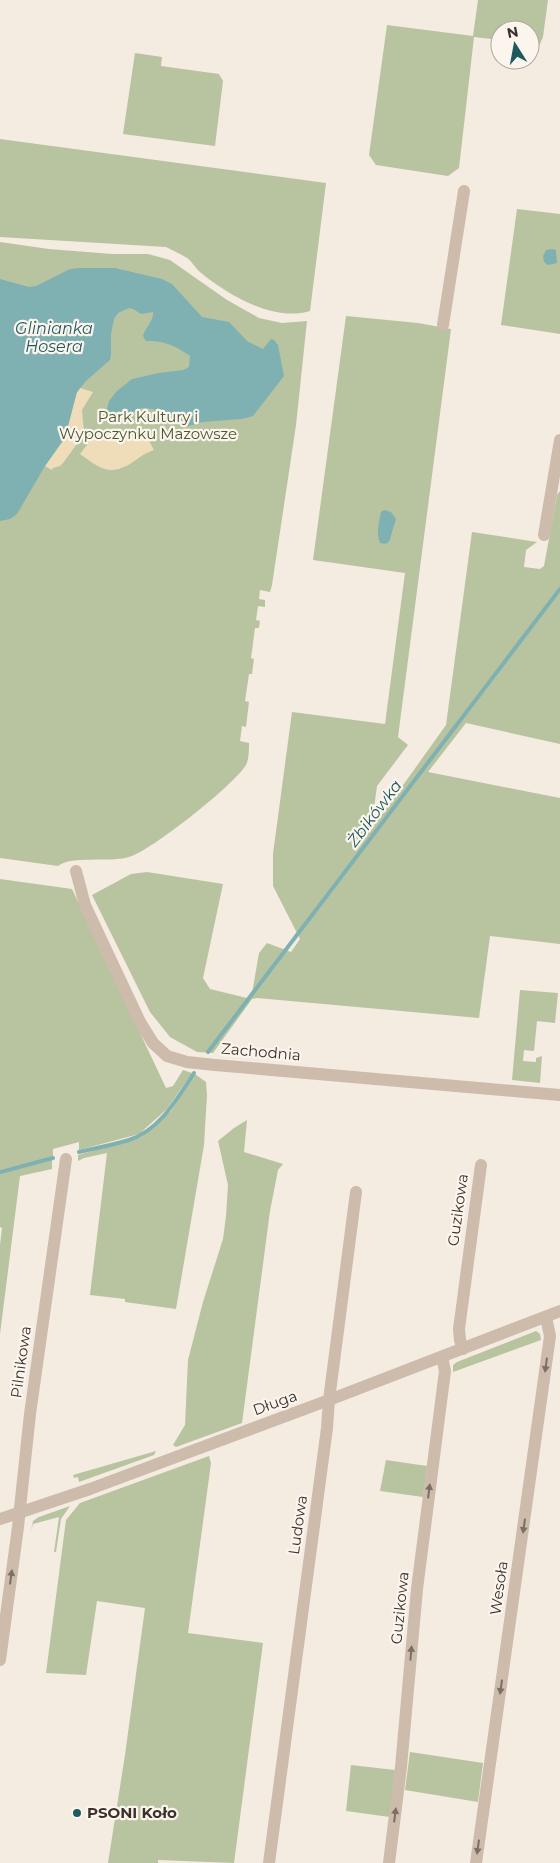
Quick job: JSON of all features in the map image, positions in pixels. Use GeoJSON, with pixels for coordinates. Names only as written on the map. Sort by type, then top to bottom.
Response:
{"type":"FeatureCollection","features":[{"type":"Feature","properties":{"kind":"street"},"geometry":{"type":"LineString","coordinates":[[443,325],[464,191]]}},
{"type":"Feature","properties":{"kind":"street"},"geometry":{"type":"LineString","coordinates":[[544,535],[560,440]]}},
{"type":"Feature","properties":{"kind":"street","name":"Zachodnia"},"geometry":{"type":"LineString","coordinates":[[76,872],[86,905],[140,1022],[153,1043],[167,1056],[187,1062],[215,1065],[560,1095]]}},
{"type":"Feature","properties":{"kind":"street","name":"Pilnikowa"},"geometry":{"type":"LineString","coordinates":[[0,1660],[29,1424],[66,1158]]}},
{"type":"Feature","properties":{"kind":"street","name":"Guzikowa"},"geometry":{"type":"LineString","coordinates":[[463,1349],[459,1329],[481,1165]]}},
{"type":"Feature","properties":{"kind":"street","name":"Ludowa"},"geometry":{"type":"LineString","coordinates":[[269,1863],[328,1428],[329,1400],[356,1192]]}},
{"type":"Feature","properties":{"kind":"street","name":"Długa"},"geometry":{"type":"LineString","coordinates":[[0,1519],[329,1400],[560,1311]]}},
{"type":"Feature","properties":{"kind":"street","name":"Wesoła"},"geometry":{"type":"LineString","coordinates":[[476,1863],[550,1336],[546,1317]]}},
{"type":"Feature","properties":{"kind":"street","name":"Guzikowa"},"geometry":{"type":"LineString","coordinates":[[389,1863],[401,1767],[417,1589],[445,1371],[442,1357]]}},
{"type":"Feature","properties":{"kind":"green space"},"geometry":{"type":"Polygon","coordinates":[[[478,0],[548,0],[543,37],[540,44],[540,20],[490,20],[490,39],[474,37],[459,168],[448,176],[376,165],[369,155],[387,25],[473,36],[478,0]]]}},
{"type":"Feature","properties":{"kind":"green space"},"geometry":{"type":"Polygon","coordinates":[[[135,53],[162,57],[161,66],[219,74],[223,81],[215,146],[123,134],[135,53]]]}},
{"type":"Feature","properties":{"kind":"green space"},"geometry":{"type":"Polygon","coordinates":[[[0,139],[326,183],[310,311],[281,313],[266,310],[252,304],[211,281],[189,259],[166,247],[0,237],[0,139]]]}},
{"type":"Feature","properties":{"kind":"green space"},"geometry":{"type":"Polygon","coordinates":[[[517,209],[560,214],[560,334],[501,325],[517,209]]]}},
{"type":"Feature","properties":{"kind":"green space","name":"Park Kultury i Wypoczynku Mazowsze"},"geometry":{"type":"Polygon","coordinates":[[[0,242],[49,249],[112,254],[148,254],[170,260],[227,300],[259,318],[282,323],[307,321],[296,425],[272,585],[270,592],[260,590],[259,599],[265,600],[265,607],[258,606],[256,620],[260,621],[259,628],[255,628],[251,658],[254,659],[252,674],[249,674],[245,701],[249,702],[246,727],[242,726],[240,741],[249,743],[247,763],[226,787],[173,831],[140,852],[121,859],[72,861],[58,866],[0,858],[0,242]]]}},
{"type":"Feature","properties":{"kind":"green space"},"geometry":{"type":"Polygon","coordinates":[[[346,316],[418,323],[451,329],[398,737],[408,745],[377,786],[371,830],[446,725],[472,532],[537,542],[526,550],[524,567],[540,569],[544,566],[557,495],[560,491],[560,744],[466,723],[428,772],[560,798],[560,944],[490,936],[479,1018],[257,998],[252,999],[213,1053],[197,1052],[170,1037],[150,1012],[92,895],[131,874],[147,872],[223,884],[203,978],[210,989],[251,999],[259,953],[267,943],[291,952],[300,939],[273,886],[273,854],[292,712],[385,724],[405,573],[313,560],[346,316]]]}},
{"type":"Feature","properties":{"kind":"green space"},"geometry":{"type":"Polygon","coordinates":[[[0,879],[72,889],[166,1088],[173,1086],[183,1070],[192,1073],[167,1109],[139,1134],[79,1150],[79,1142],[53,1149],[53,1157],[0,1170],[0,879]]]}},
{"type":"Feature","properties":{"kind":"green space"},"geometry":{"type":"Polygon","coordinates":[[[520,990],[558,993],[555,1023],[537,1021],[534,1051],[524,1050],[523,1061],[536,1062],[536,1058],[542,1056],[540,1083],[512,1080],[520,990]]]}},
{"type":"Feature","properties":{"kind":"green space"},"geometry":{"type":"Polygon","coordinates":[[[195,1074],[206,1082],[204,1145],[176,1309],[125,1302],[125,1299],[90,1295],[107,1153],[78,1161],[78,1155],[141,1137],[171,1111],[195,1074]]]}},
{"type":"Feature","properties":{"kind":"green space"},"geometry":{"type":"Polygon","coordinates":[[[247,1120],[244,1152],[283,1164],[278,1170],[270,1211],[242,1423],[176,1447],[173,1445],[185,1425],[188,1360],[203,1302],[223,1239],[228,1185],[218,1141],[247,1120]]]}},
{"type":"Feature","properties":{"kind":"green space"},"geometry":{"type":"Polygon","coordinates":[[[52,1160],[52,1169],[20,1176],[0,1334],[0,1245],[2,1228],[0,1227],[0,1173],[52,1160]]]}},
{"type":"Feature","properties":{"kind":"green space"},"geometry":{"type":"Polygon","coordinates":[[[536,1331],[540,1334],[541,1340],[453,1372],[453,1365],[457,1362],[536,1331]]]}},
{"type":"Feature","properties":{"kind":"green space"},"geometry":{"type":"Polygon","coordinates":[[[156,1451],[154,1455],[79,1482],[78,1477],[74,1478],[73,1475],[156,1451]]]}},
{"type":"Feature","properties":{"kind":"green space"},"geometry":{"type":"Polygon","coordinates":[[[209,1456],[211,1463],[188,1633],[263,1643],[234,1863],[158,1860],[158,1863],[108,1863],[145,1608],[97,1601],[86,1675],[46,1673],[66,1520],[80,1503],[209,1456]]]}},
{"type":"Feature","properties":{"kind":"green space"},"geometry":{"type":"Polygon","coordinates":[[[386,1460],[427,1466],[423,1497],[380,1491],[386,1460]]]}},
{"type":"Feature","properties":{"kind":"green space"},"geometry":{"type":"Polygon","coordinates":[[[70,1506],[61,1519],[56,1552],[54,1552],[59,1517],[33,1524],[31,1531],[33,1521],[70,1506]]]}},
{"type":"Feature","properties":{"kind":"green space"},"geometry":{"type":"Polygon","coordinates":[[[410,1752],[483,1763],[478,1802],[405,1790],[410,1752]]]}},
{"type":"Feature","properties":{"kind":"green space"},"geometry":{"type":"Polygon","coordinates":[[[351,1765],[395,1770],[390,1817],[346,1811],[351,1765]]]}},
{"type":"Feature","properties":{"kind":"sand"},"geometry":{"type":"Polygon","coordinates":[[[80,388],[93,392],[82,410],[84,433],[63,463],[52,470],[45,466],[66,434],[75,396],[80,388]]]}},
{"type":"Feature","properties":{"kind":"sand"},"geometry":{"type":"Polygon","coordinates":[[[90,432],[124,436],[143,435],[148,439],[154,450],[125,467],[112,470],[106,469],[94,464],[80,454],[89,442],[90,432]]]}},
{"type":"Feature","properties":{"kind":"water"},"geometry":{"type":"Polygon","coordinates":[[[546,250],[556,250],[557,263],[548,265],[544,262],[543,256],[546,250]]]}},
{"type":"Feature","properties":{"kind":"water","name":"Glinianka Hosera"},"geometry":{"type":"Polygon","coordinates":[[[115,268],[162,279],[172,284],[202,317],[229,322],[247,341],[263,349],[271,339],[274,340],[278,345],[284,376],[253,416],[242,419],[202,422],[189,426],[167,420],[153,409],[142,408],[116,419],[109,419],[107,409],[109,401],[117,391],[132,379],[183,370],[189,367],[190,356],[169,344],[146,341],[143,336],[153,312],[141,314],[129,308],[118,313],[114,319],[111,334],[110,360],[86,381],[77,392],[65,438],[45,466],[17,514],[10,519],[0,521],[0,279],[29,287],[36,286],[70,269],[115,268]]]}},
{"type":"Feature","properties":{"kind":"water"},"geometry":{"type":"Polygon","coordinates":[[[384,510],[391,512],[396,519],[390,540],[386,544],[380,543],[378,532],[381,512],[384,510]]]}},
{"type":"Feature","properties":{"kind":"waterway","name":"Żbikówka"},"geometry":{"type":"LineString","coordinates":[[208,1052],[560,589]]}},
{"type":"Feature","properties":{"kind":"waterway","name":"Żbikówka"},"geometry":{"type":"LineString","coordinates":[[79,1152],[129,1140],[150,1129],[167,1112],[194,1073]]}},
{"type":"Feature","properties":{"kind":"waterway","name":"Żbikówka"},"geometry":{"type":"LineString","coordinates":[[0,1172],[53,1158]]}},
{"type":"Feature","properties":{"kind":"place","name":"PSONI Koło"},"geometry":{"type":"Point","coordinates":[77,1813]}}]}
